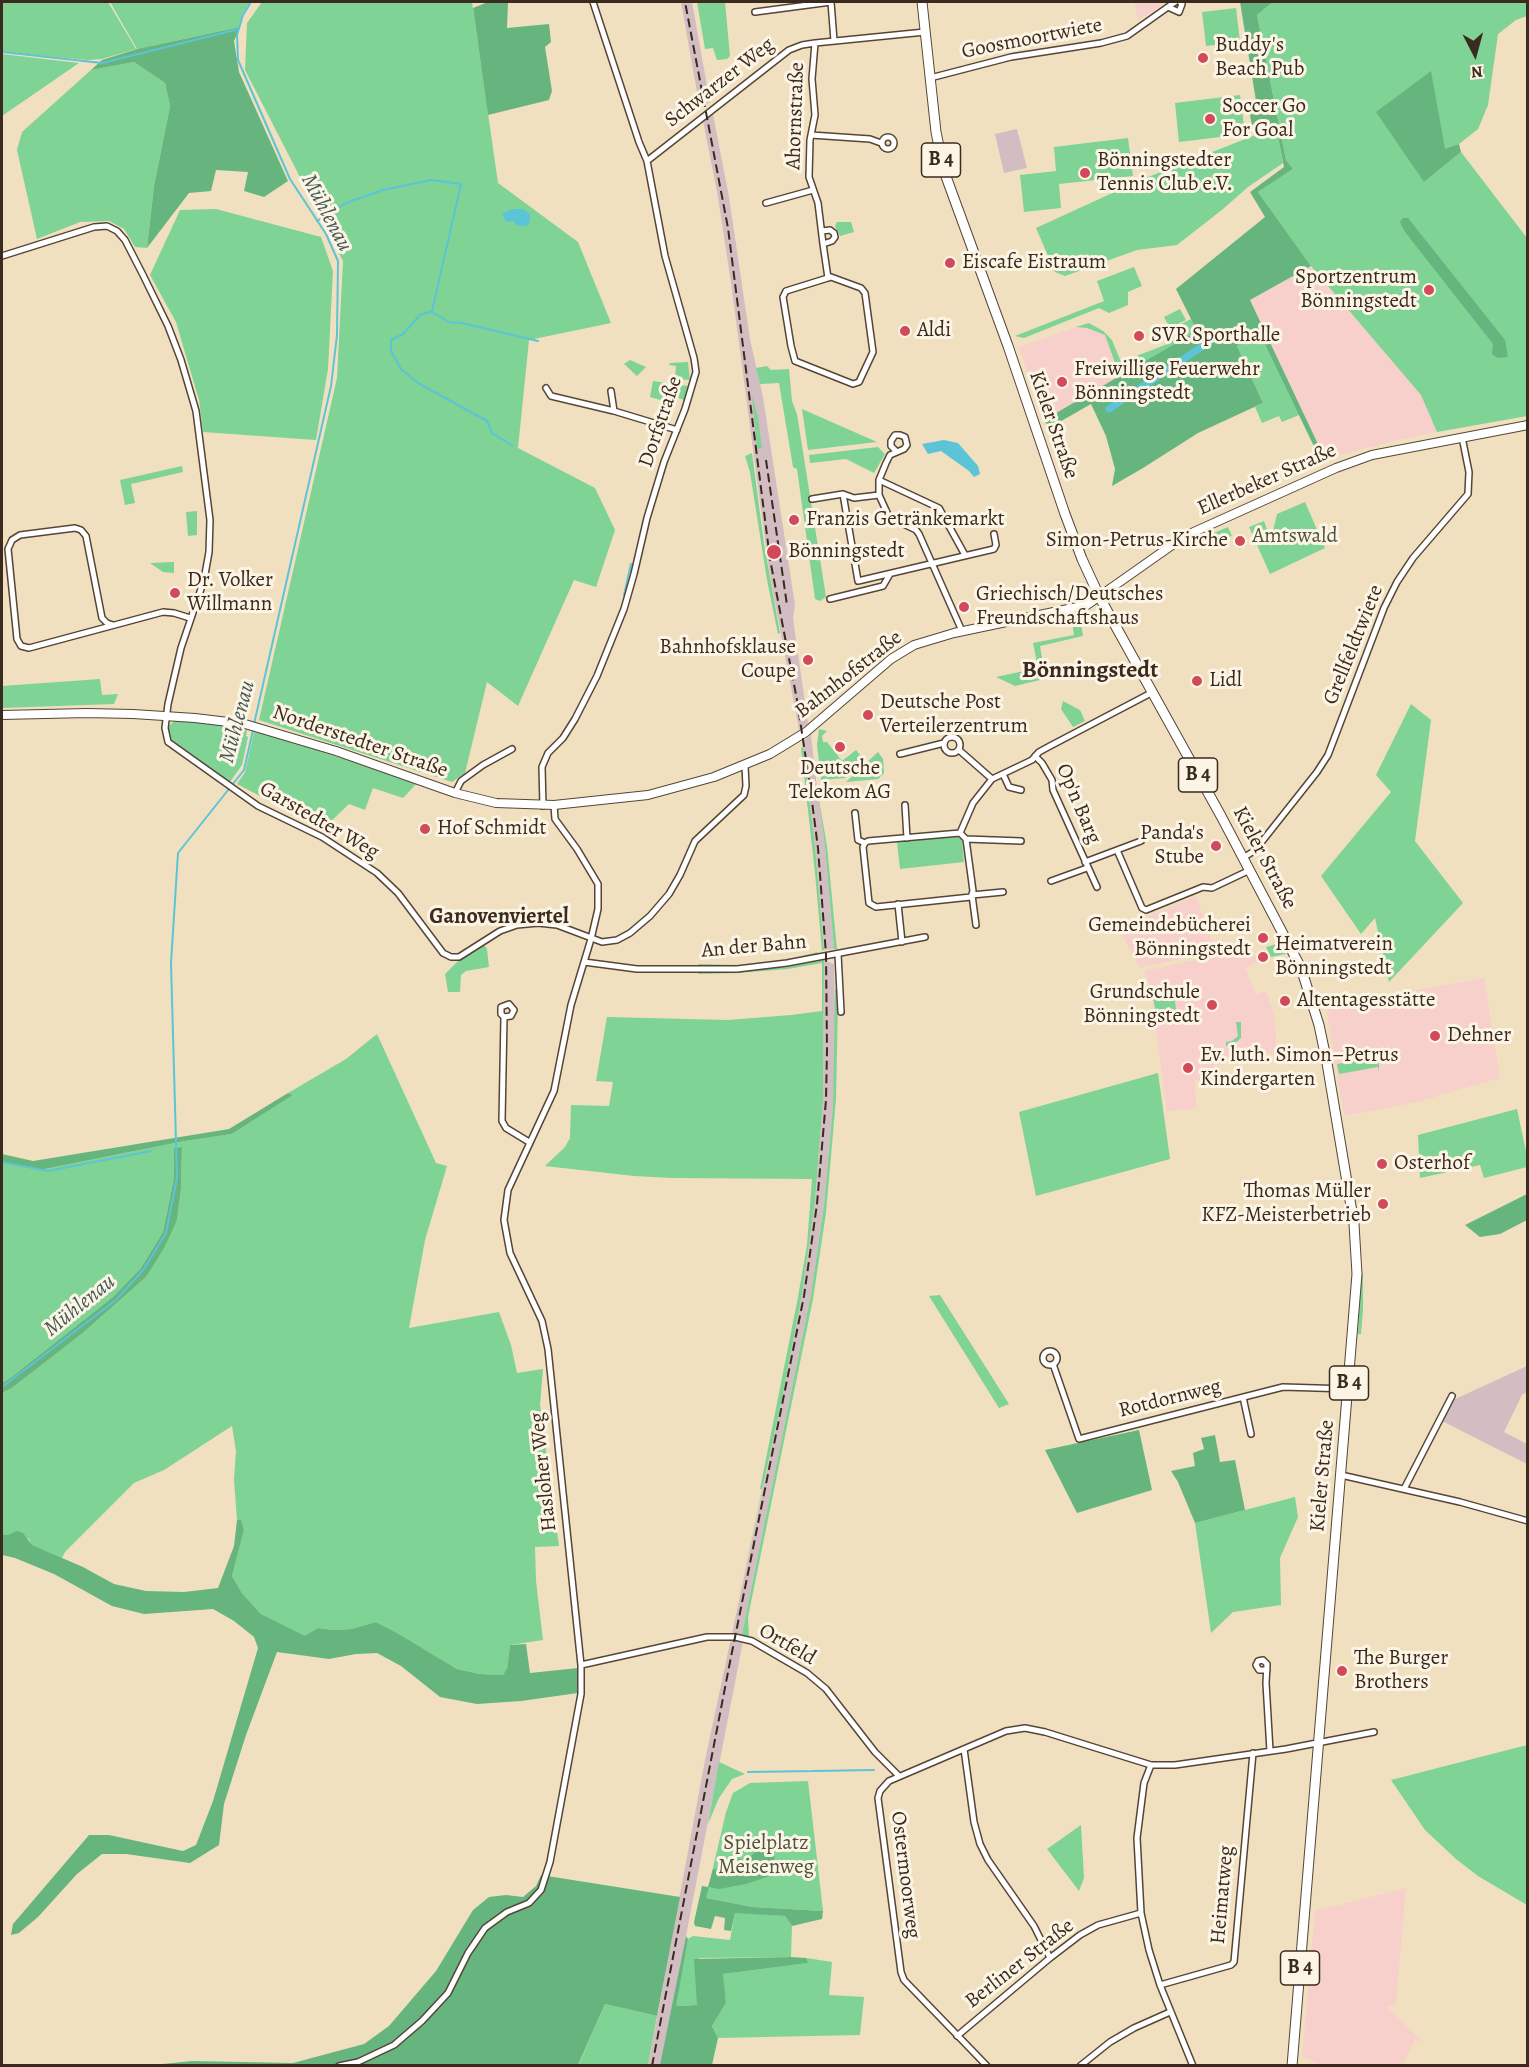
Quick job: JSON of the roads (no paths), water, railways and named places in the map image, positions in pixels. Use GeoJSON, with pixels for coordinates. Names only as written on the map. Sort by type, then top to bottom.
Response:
{"type":"FeatureCollection","features":[{"type":"Feature","properties":{"kind":"main road","name":"Kieler Straße"},"geometry":{"type":"LineString","coordinates":[[922,2],[936,132],[951,191],[1082,559],[1100,598],[1250,870],[1301,968],[1319,1025],[1327,1063],[1351,1206],[1356,1250],[1356,1285],[1292,2066]]}},
{"type":"Feature","properties":{"kind":"main road","name":"Ellerbeker Straße"},"geometry":{"type":"LineString","coordinates":[[1100,598],[1185,536],[1371,455],[1527,425]]}},
{"type":"Feature","properties":{"kind":"main road","name":"Bahnhofstraße"},"geometry":{"type":"LineString","coordinates":[[795,739],[817,724],[902,651],[927,640],[1064,611],[1087,605],[1100,598]]}},
{"type":"Feature","properties":{"kind":"main road","name":"Norderstedter Straße"},"geometry":{"type":"LineString","coordinates":[[2,715],[87,713],[165,716],[245,724],[266,729],[455,794],[496,804],[543,806],[648,795],[683,787],[745,766],[795,739]]}},
{"type":"Feature","properties":{"kind":"street","name":"Dorfstraße"},"geometry":{"type":"LineString","coordinates":[[543,806],[542,767],[548,753],[575,719],[597,676],[622,614],[647,518],[695,374],[695,362],[665,256],[647,161],[593,2]]}},
{"type":"Feature","properties":{"kind":"street"},"geometry":{"type":"LineString","coordinates":[[755,12],[831,2],[834,41]]}},
{"type":"Feature","properties":{"kind":"street","name":"Goosmoortwiete"},"geometry":{"type":"LineString","coordinates":[[930,78],[1011,57],[1127,36],[1168,7],[1177,2],[1182,4],[1179,12],[1168,7]]}},
{"type":"Feature","properties":{"kind":"street","name":"Schwarzer Weg"},"geometry":{"type":"LineString","coordinates":[[647,161],[783,54],[802,45],[925,32]]}},
{"type":"Feature","properties":{"kind":"street","name":"Ahornstraße"},"geometry":{"type":"LineString","coordinates":[[815,42],[812,79],[815,115],[808,164],[822,231],[828,278]]}},
{"type":"Feature","properties":{"kind":"street"},"geometry":{"type":"LineString","coordinates":[[811,135],[870,139],[881,142]]}},
{"type":"Feature","properties":{"kind":"street","name":"Ahornstraße"},"geometry":{"type":"LineString","coordinates":[[766,203],[813,190]]}},
{"type":"Feature","properties":{"kind":"street"},"geometry":{"type":"LineString","coordinates":[[2,256],[94,226],[107,226],[117,231],[125,240],[168,326],[181,360],[196,411],[210,529],[209,552],[204,580],[190,618],[165,716]]}},
{"type":"Feature","properties":{"kind":"street","name":"Ahornstraße"},"geometry":{"type":"LineString","coordinates":[[822,231],[830,230],[835,237],[832,241],[823,244]]}},
{"type":"Feature","properties":{"kind":"street"},"geometry":{"type":"LineString","coordinates":[[831,277],[861,288],[865,293],[873,352],[859,382],[853,384],[795,361],[783,297],[786,291],[828,278],[831,277]]}},
{"type":"Feature","properties":{"kind":"street"},"geometry":{"type":"LineString","coordinates":[[546,388],[550,396],[614,411],[677,430]]}},
{"type":"Feature","properties":{"kind":"street"},"geometry":{"type":"LineString","coordinates":[[611,391],[614,411]]}},
{"type":"Feature","properties":{"kind":"street","name":"Grellfeldtwiete"},"geometry":{"type":"LineString","coordinates":[[1243,858],[1260,844],[1328,755],[1384,608],[1397,582],[1413,558],[1468,494],[1469,472],[1464,437]]}},
{"type":"Feature","properties":{"kind":"street"},"geometry":{"type":"LineString","coordinates":[[896,451],[890,455],[879,480],[879,495],[889,517],[916,530],[919,534],[962,632]]}},
{"type":"Feature","properties":{"kind":"street"},"geometry":{"type":"LineString","coordinates":[[879,480],[939,508],[964,555]]}},
{"type":"Feature","properties":{"kind":"street"},"geometry":{"type":"LineString","coordinates":[[812,499],[843,494],[854,498],[879,495]]}},
{"type":"Feature","properties":{"kind":"street"},"geometry":{"type":"LineString","coordinates":[[843,494],[857,582],[994,549],[996,545],[994,534]]}},
{"type":"Feature","properties":{"kind":"street"},"geometry":{"type":"LineString","coordinates":[[113,625],[102,618],[86,536],[81,530],[75,528],[20,535],[12,540],[8,549],[17,639],[21,646],[29,648],[163,612],[190,618]]}},
{"type":"Feature","properties":{"kind":"street"},"geometry":{"type":"LineString","coordinates":[[830,599],[884,586],[890,574]]}},
{"type":"Feature","properties":{"kind":"street"},"geometry":{"type":"LineString","coordinates":[[960,833],[973,803],[992,780],[1151,693]]}},
{"type":"Feature","properties":{"kind":"street","name":"Garstedter Weg"},"geometry":{"type":"LineString","coordinates":[[165,716],[165,738],[168,742],[258,806],[322,837],[377,873],[398,893],[443,953],[451,957],[469,953],[500,931],[517,925],[538,923],[557,925],[602,942],[611,942],[624,937],[657,909],[675,885],[695,841],[744,795],[745,766]]}},
{"type":"Feature","properties":{"kind":"street"},"geometry":{"type":"LineString","coordinates":[[900,754],[944,743],[949,738],[957,739],[960,744],[959,750]]}},
{"type":"Feature","properties":{"kind":"street"},"geometry":{"type":"LineString","coordinates":[[944,743],[949,753],[959,750]]}},
{"type":"Feature","properties":{"kind":"street","name":"Norderstedter Straße"},"geometry":{"type":"LineString","coordinates":[[455,794],[461,781],[483,765],[512,749]]}},
{"type":"Feature","properties":{"kind":"street"},"geometry":{"type":"LineString","coordinates":[[959,750],[992,780]]}},
{"type":"Feature","properties":{"kind":"street","name":"Op'n Barg"},"geometry":{"type":"LineString","coordinates":[[1037,754],[1052,780],[1053,790],[1097,887]]}},
{"type":"Feature","properties":{"kind":"street"},"geometry":{"type":"LineString","coordinates":[[1003,774],[1009,787],[1021,790]]}},
{"type":"Feature","properties":{"kind":"street"},"geometry":{"type":"LineString","coordinates":[[905,805],[907,837]]}},
{"type":"Feature","properties":{"kind":"street","name":"Hasloher Weg"},"geometry":{"type":"LineString","coordinates":[[339,2066],[358,2062],[394,2045],[422,2021],[448,1993],[468,1953],[485,1928],[507,1912],[529,1903],[541,1890],[550,1862],[581,1694],[581,1665],[548,1349],[542,1321],[510,1253],[504,1220],[508,1190],[554,1090],[571,1005],[598,909],[598,884],[556,819],[554,806]]}},
{"type":"Feature","properties":{"kind":"street"},"geometry":{"type":"LineString","coordinates":[[855,813],[858,840],[865,843],[960,833],[966,839],[975,925]]}},
{"type":"Feature","properties":{"kind":"street"},"geometry":{"type":"LineString","coordinates":[[966,839],[1021,841]]}},
{"type":"Feature","properties":{"kind":"street"},"geometry":{"type":"LineString","coordinates":[[1086,865],[1141,841]]}},
{"type":"Feature","properties":{"kind":"street"},"geometry":{"type":"LineString","coordinates":[[865,843],[863,847],[869,903],[876,907],[1003,892]]}},
{"type":"Feature","properties":{"kind":"street"},"geometry":{"type":"LineString","coordinates":[[1117,850],[1144,910],[1203,887],[1212,888],[1250,870]]}},
{"type":"Feature","properties":{"kind":"street","name":"Op'n Barg"},"geometry":{"type":"LineString","coordinates":[[1051,881],[1086,865]]}},
{"type":"Feature","properties":{"kind":"street"},"geometry":{"type":"LineString","coordinates":[[898,904],[902,942]]}},
{"type":"Feature","properties":{"kind":"street","name":"An der Bahn"},"geometry":{"type":"LineString","coordinates":[[584,962],[638,969],[727,969],[787,963],[925,937]]}},
{"type":"Feature","properties":{"kind":"street"},"geometry":{"type":"LineString","coordinates":[[838,954],[841,1012]]}},
{"type":"Feature","properties":{"kind":"street"},"geometry":{"type":"LineString","coordinates":[[504,1017],[502,1121],[506,1128],[529,1143]]}},
{"type":"Feature","properties":{"kind":"street","name":"Rotdornweg"},"geometry":{"type":"LineString","coordinates":[[1053,1364],[1079,1439],[1283,1387],[1349,1389]]}},
{"type":"Feature","properties":{"kind":"street"},"geometry":{"type":"LineString","coordinates":[[1404,1489],[1452,1396]]}},
{"type":"Feature","properties":{"kind":"street"},"geometry":{"type":"LineString","coordinates":[[1243,1397],[1251,1434]]}},
{"type":"Feature","properties":{"kind":"street"},"geometry":{"type":"LineString","coordinates":[[1341,1475],[1460,1502],[1527,1521]]}},
{"type":"Feature","properties":{"kind":"street","name":"Ortfeld"},"geometry":{"type":"LineString","coordinates":[[581,1665],[707,1637],[735,1637],[752,1641],[807,1673],[826,1689],[875,1752],[899,1776]]}},
{"type":"Feature","properties":{"kind":"street"},"geometry":{"type":"LineString","coordinates":[[1267,1670],[1270,1751]]}},
{"type":"Feature","properties":{"kind":"street","name":"Ostermoorweg"},"geometry":{"type":"LineString","coordinates":[[987,2066],[904,1980],[901,1972],[878,1798],[880,1791],[889,1781],[1006,1731],[1025,1728],[1151,1765],[1175,1765],[1319,1743]]}},
{"type":"Feature","properties":{"kind":"street"},"geometry":{"type":"LineString","coordinates":[[1319,1743],[1374,1732]]}},
{"type":"Feature","properties":{"kind":"street"},"geometry":{"type":"LineString","coordinates":[[964,1749],[974,1822],[980,1844],[988,1860],[1034,1926],[1050,1958]]}},
{"type":"Feature","properties":{"kind":"street","name":"Heimatweg"},"geometry":{"type":"LineString","coordinates":[[1160,1985],[1231,1965],[1234,1962],[1253,1754]]}},
{"type":"Feature","properties":{"kind":"street"},"geometry":{"type":"LineString","coordinates":[[1151,1765],[1144,1783],[1137,1838],[1141,1913],[1160,1985],[1193,2066]]}},
{"type":"Feature","properties":{"kind":"street","name":"Berliner Straße"},"geometry":{"type":"LineString","coordinates":[[957,2036],[1080,1935],[1098,1925],[1141,1913]]}},
{"type":"Feature","properties":{"kind":"street"},"geometry":{"type":"LineString","coordinates":[[1080,2066],[1110,2042],[1170,2012]]}},
{"type":"Feature","properties":{"kind":"water"},"geometry":{"type":"Polygon","coordinates":[[[512,209],[523,209],[530,214],[528,226],[518,226],[513,221],[506,222],[502,214],[512,209]]]}},
{"type":"Feature","properties":{"kind":"water"},"geometry":{"type":"Polygon","coordinates":[[[944,440],[958,443],[978,466],[980,474],[974,477],[941,451],[928,454],[922,444],[944,440]]]}},
{"type":"Feature","properties":{"kind":"waterway","name":"Mühlenau"},"geometry":{"type":"LineString","coordinates":[[251,2],[243,15],[237,35],[238,60],[290,179],[326,234],[338,261],[337,335],[331,386],[254,724]]}},
{"type":"Feature","properties":{"kind":"waterway"},"geometry":{"type":"LineString","coordinates":[[2,52],[102,63],[239,29]]}},
{"type":"Feature","properties":{"kind":"waterway"},"geometry":{"type":"LineString","coordinates":[[317,221],[346,203],[383,190],[431,180],[461,184],[432,311],[420,315],[403,334],[391,340],[391,351],[401,369],[418,383],[487,421],[492,433],[513,446]]}},
{"type":"Feature","properties":{"kind":"waterway"},"geometry":{"type":"LineString","coordinates":[[432,312],[449,322],[538,341]]}},
{"type":"Feature","properties":{"kind":"waterway"},"geometry":{"type":"LineString","coordinates":[[1109,409],[1215,338]]}},
{"type":"Feature","properties":{"kind":"waterway"},"geometry":{"type":"LineString","coordinates":[[624,595],[631,564]]}},
{"type":"Feature","properties":{"kind":"waterway","name":"Mühlenau"},"geometry":{"type":"LineString","coordinates":[[2,1387],[116,1300],[144,1269],[166,1233],[177,1178],[171,963],[178,853],[244,770],[253,730]]}},
{"type":"Feature","properties":{"kind":"waterway"},"geometry":{"type":"LineString","coordinates":[[2,1162],[48,1171],[151,1151]]}},
{"type":"Feature","properties":{"kind":"waterway"},"geometry":{"type":"LineString","coordinates":[[813,1771],[874,1770]]}},
{"type":"Feature","properties":{"kind":"waterway"},"geometry":{"type":"LineString","coordinates":[[748,1772],[813,1771]]}},
{"type":"Feature","properties":{"kind":"railway"},"geometry":{"type":"LineString","coordinates":[[652,2066],[804,1296],[817,1204],[826,1100],[827,1050],[826,954],[818,848],[810,786],[797,700],[770,559],[728,228],[685,2]]}},
{"type":"Feature","properties":{"kind":"railway"},"geometry":{"type":"LineString","coordinates":[[766,460],[787,605]]}},
{"type":"Feature","properties":{"kind":"place","name":"Buddy's Beach Pub"},"geometry":{"type":"Point","coordinates":[1203,58]}},
{"type":"Feature","properties":{"kind":"place","name":"Soccer Go For Goal"},"geometry":{"type":"Point","coordinates":[1210,119]}},
{"type":"Feature","properties":{"kind":"place","name":"Bönningstedter Tennis Club e.V."},"geometry":{"type":"Point","coordinates":[1085,173]}},
{"type":"Feature","properties":{"kind":"place","name":"Eiscafe Eistraum"},"geometry":{"type":"Point","coordinates":[950,263]}},
{"type":"Feature","properties":{"kind":"place","name":"Sportzentrum Bönningstedt"},"geometry":{"type":"Point","coordinates":[1429,290]}},
{"type":"Feature","properties":{"kind":"place","name":"Aldi"},"geometry":{"type":"Point","coordinates":[905,331]}},
{"type":"Feature","properties":{"kind":"place","name":"SVR Sporthalle"},"geometry":{"type":"Point","coordinates":[1139,336]}},
{"type":"Feature","properties":{"kind":"place","name":"Freiwillige Feuerwehr Bönningstedt"},"geometry":{"type":"Point","coordinates":[1062,382]}},
{"type":"Feature","properties":{"kind":"place","name":"Franzis Getränkemarkt"},"geometry":{"type":"Point","coordinates":[794,520]}},
{"type":"Feature","properties":{"kind":"place","name":"Simon-Petrus-Kirche"},"geometry":{"type":"Point","coordinates":[1240,541]}},
{"type":"Feature","properties":{"kind":"place","name":"Bönningstedt"},"geometry":{"type":"Point","coordinates":[774,552]}},
{"type":"Feature","properties":{"kind":"place","name":"Dr. Volker Willmann"},"geometry":{"type":"Point","coordinates":[175,593]}},
{"type":"Feature","properties":{"kind":"place","name":"Griechisch/Deutsches Freundschaftshaus"},"geometry":{"type":"Point","coordinates":[964,607]}},
{"type":"Feature","properties":{"kind":"place","name":"Bahnhofsklause Coupe"},"geometry":{"type":"Point","coordinates":[808,660]}},
{"type":"Feature","properties":{"kind":"place","name":"Lidl"},"geometry":{"type":"Point","coordinates":[1197,681]}},
{"type":"Feature","properties":{"kind":"place","name":"Deutsche Post Verteilerzentrum"},"geometry":{"type":"Point","coordinates":[868,715]}},
{"type":"Feature","properties":{"kind":"place","name":"Deutsche Telekom AG"},"geometry":{"type":"Point","coordinates":[840,747]}},
{"type":"Feature","properties":{"kind":"place","name":"Hof Schmidt"},"geometry":{"type":"Point","coordinates":[425,829]}},
{"type":"Feature","properties":{"kind":"place","name":"Panda's Stube"},"geometry":{"type":"Point","coordinates":[1216,846]}},
{"type":"Feature","properties":{"kind":"place","name":"Gemeindebücherei Bönningstedt"},"geometry":{"type":"Point","coordinates":[1263,938]}},
{"type":"Feature","properties":{"kind":"place","name":"Heimatverein Bönningstedt"},"geometry":{"type":"Point","coordinates":[1263,957]}},
{"type":"Feature","properties":{"kind":"place","name":"Altentagesstätte"},"geometry":{"type":"Point","coordinates":[1285,1001]}},
{"type":"Feature","properties":{"kind":"place","name":"Grundschule Bönningstedt"},"geometry":{"type":"Point","coordinates":[1212,1005]}},
{"type":"Feature","properties":{"kind":"place","name":"Dehner"},"geometry":{"type":"Point","coordinates":[1435,1036]}},
{"type":"Feature","properties":{"kind":"place","name":"Ev. luth. Simon–Petrus Kindergarten"},"geometry":{"type":"Point","coordinates":[1188,1068]}},
{"type":"Feature","properties":{"kind":"place","name":"Osterhof"},"geometry":{"type":"Point","coordinates":[1382,1164]}},
{"type":"Feature","properties":{"kind":"place","name":"Thomas Müller KFZ-Meisterbetrieb"},"geometry":{"type":"Point","coordinates":[1383,1204]}},
{"type":"Feature","properties":{"kind":"place","name":"The Burger Brothers"},"geometry":{"type":"Point","coordinates":[1342,1671]}},
{"type":"Feature","properties":{"kind":"district","name":"Bönningstedt"},"geometry":{"type":"Point","coordinates":[1090,671]}},
{"type":"Feature","properties":{"kind":"district","name":"Ganovenviertel"},"geometry":{"type":"Point","coordinates":[499,918]}},
{"type":"Feature","properties":{"kind":"park label","name":"Amtswald"},"geometry":{"type":"Point","coordinates":[1295,537]}},
{"type":"Feature","properties":{"kind":"park label","name":"Spielplatz Meisenweg"},"geometry":{"type":"Point","coordinates":[766,1856]}}]}
